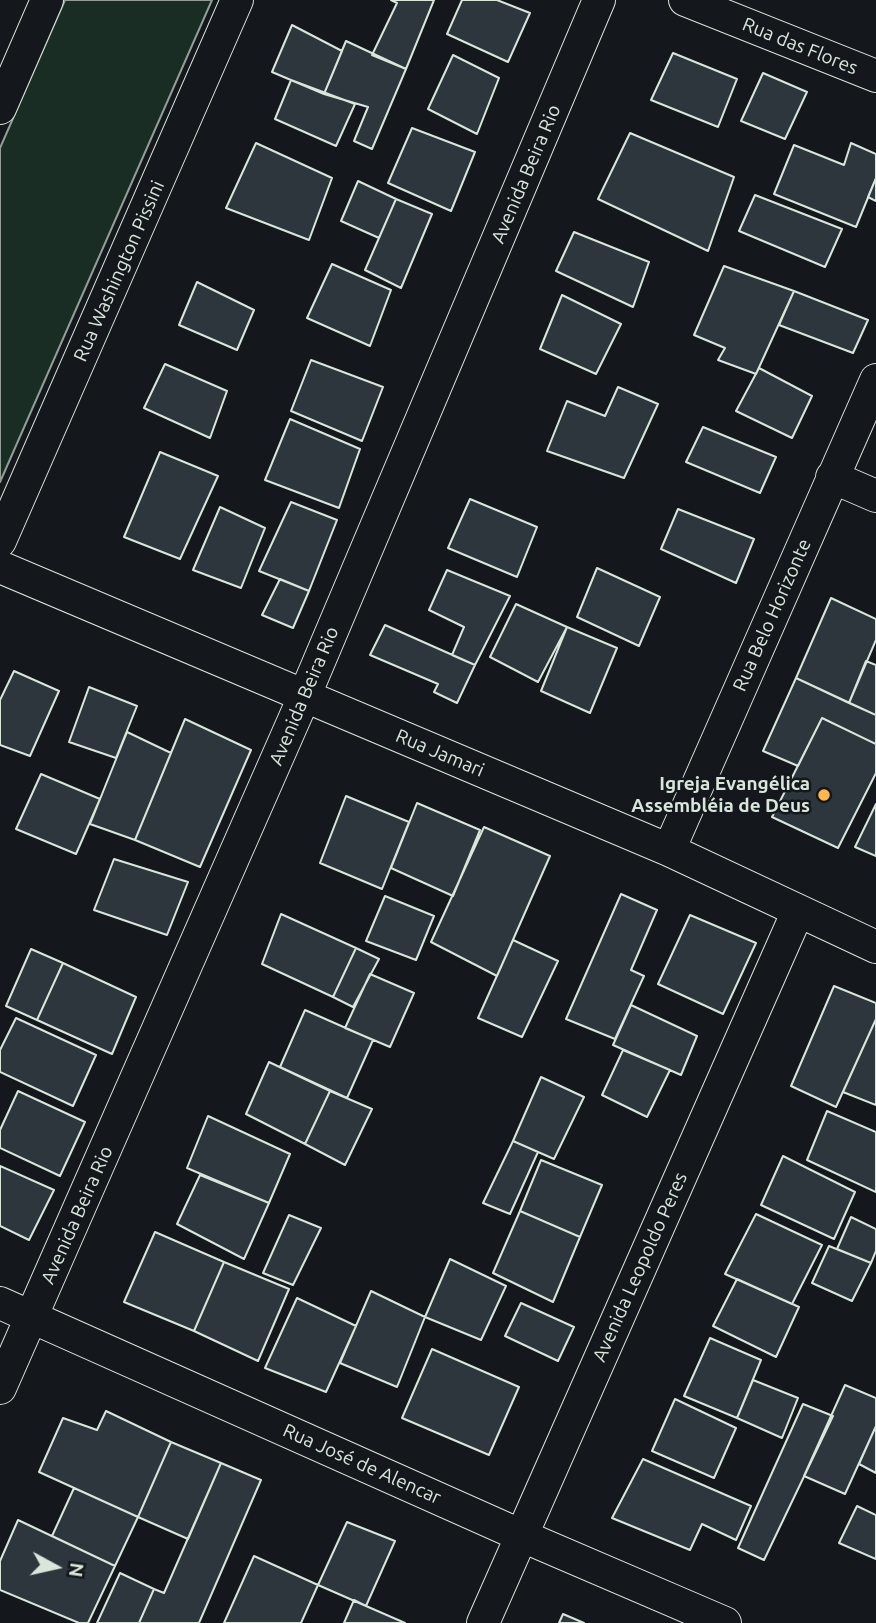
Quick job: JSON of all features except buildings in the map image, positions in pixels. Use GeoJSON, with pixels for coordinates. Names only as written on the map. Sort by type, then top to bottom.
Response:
{"type":"FeatureCollection","features":[{"type":"Feature","properties":{"kind":"street"},"geometry":{"type":"LineString","coordinates":[[0,108],[47,0]]}},
{"type":"Feature","properties":{"kind":"street","name":"Rua Washington Pissini"},"geometry":{"type":"LineString","coordinates":[[0,541],[237,0]]}},
{"type":"Feature","properties":{"kind":"street","name":"Avenida Beira Rio"},"geometry":{"type":"LineString","coordinates":[[0,1388],[304,696],[599,0]]}},
{"type":"Feature","properties":{"kind":"street","name":"Rua das Flores"},"geometry":{"type":"LineString","coordinates":[[685,0],[876,76]]}},
{"type":"Feature","properties":{"kind":"street","name":"Rua Belo Horizonte"},"geometry":{"type":"LineString","coordinates":[[668,850],[876,380]]}},
{"type":"Feature","properties":{"kind":"street"},"geometry":{"type":"LineString","coordinates":[[832,477],[876,496]]}},
{"type":"Feature","properties":{"kind":"street","name":"Rua Jamari"},"geometry":{"type":"LineString","coordinates":[[0,567],[668,850],[876,947]]}},
{"type":"Feature","properties":{"kind":"street","name":"Avenida Leopoldo Peres"},"geometry":{"type":"LineString","coordinates":[[483,1623],[798,911]]}},
{"type":"Feature","properties":{"kind":"street","name":"Rua José de Alencar"},"geometry":{"type":"LineString","coordinates":[[0,1303],[520,1535],[725,1623]]}},
{"type":"Feature","properties":{"kind":"green space"},"geometry":{"type":"Polygon","coordinates":[[[65,0],[212,0],[0,482],[0,148],[65,0]]]}},
{"type":"Feature","properties":{"kind":"place","name":"Igreja Evangélica Assembléia de Deus"},"geometry":{"type":"Point","coordinates":[824,795]}}]}
